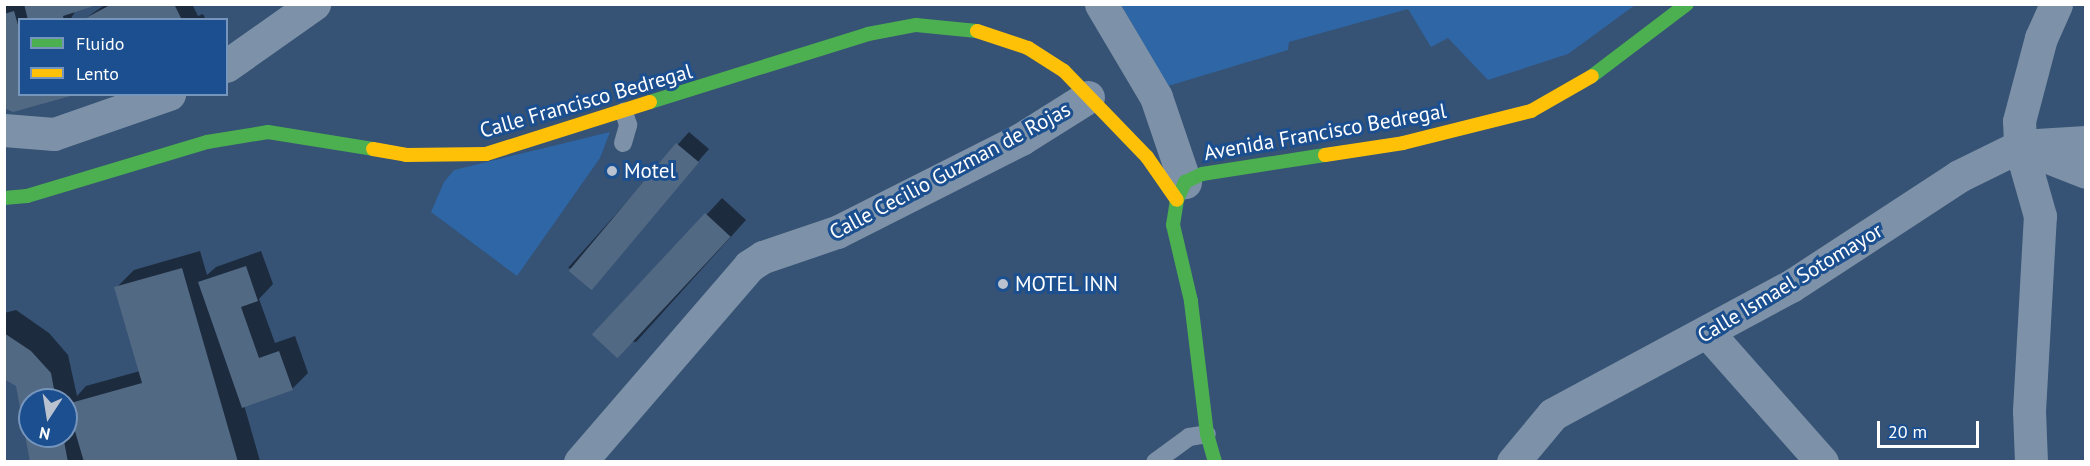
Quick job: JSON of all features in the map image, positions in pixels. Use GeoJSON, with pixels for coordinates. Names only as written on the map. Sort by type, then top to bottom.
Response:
{"type":"FeatureCollection","features":[{"type":"Feature","properties":{"kind":"street"},"geometry":{"type":"LineString","coordinates":[[228,65],[314,4]]}},
{"type":"Feature","properties":{"kind":"street"},"geometry":{"type":"LineString","coordinates":[[1101,4],[1156,97],[1181,191],[1173,225],[1191,301],[1207,434],[1215,462]]}},
{"type":"Feature","properties":{"kind":"street","name":"Avenida Francisco Bedregal"},"geometry":{"type":"LineString","coordinates":[[1181,191],[1202,174],[1403,143],[1531,111],[1604,69],[1688,4]]}},
{"type":"Feature","properties":{"kind":"street"},"geometry":{"type":"LineString","coordinates":[[2031,462],[2029,411],[2040,216],[2020,146],[2022,98],[2056,4]]}},
{"type":"Feature","properties":{"kind":"street","name":"Calle Francisco Bedregal"},"geometry":{"type":"LineString","coordinates":[[4,198],[27,195],[207,142],[268,132],[406,155],[486,154],[868,34],[916,25],[978,31],[1028,48],[1064,71],[1181,191]]}},
{"type":"Feature","properties":{"kind":"street"},"geometry":{"type":"LineString","coordinates":[[4,130],[54,134],[163,96]]}},
{"type":"Feature","properties":{"kind":"street","name":"Calle Cecilio Guzman de Rojas"},"geometry":{"type":"LineString","coordinates":[[580,462],[749,266],[763,257],[837,232],[1021,139],[1088,97]]}},
{"type":"Feature","properties":{"kind":"street","name":"Calle Ismael Sotomayor"},"geometry":{"type":"LineString","coordinates":[[1513,462],[1553,414],[1708,333],[1791,286],[1959,176],[2020,146],[2085,142]]}},
{"type":"Feature","properties":{"kind":"street"},"geometry":{"type":"LineString","coordinates":[[2020,146],[2085,172]]}},
{"type":"Feature","properties":{"kind":"street"},"geometry":{"type":"LineString","coordinates":[[1708,333],[1822,462]]}},
{"type":"Feature","properties":{"kind":"lane"},"geometry":{"type":"LineString","coordinates":[[623,143],[628,125],[624,112]]}},
{"type":"Feature","properties":{"kind":"lane"},"geometry":{"type":"LineString","coordinates":[[1155,462],[1189,437],[1207,434]]}},
{"type":"Feature","properties":{"kind":"shaded area"},"geometry":{"type":"Polygon","coordinates":[[[1121,5],[1635,5],[1568,54],[1488,80],[1448,38],[1431,47],[1408,9],[1289,42],[1288,50],[1168,86],[1121,5]]]}},
{"type":"Feature","properties":{"kind":"shaded area"},"geometry":{"type":"Polygon","coordinates":[[[610,132],[600,158],[517,276],[431,212],[444,182],[454,170],[610,132]]]}},
{"type":"Feature","properties":{"kind":"building"},"geometry":{"type":"Polygon","coordinates":[[[24,4],[97,4],[63,16],[64,18],[28,18],[24,4]]]}},
{"type":"Feature","properties":{"kind":"building"},"geometry":{"type":"Polygon","coordinates":[[[112,4],[174,4],[181,18],[86,18],[112,4]]]}},
{"type":"Feature","properties":{"kind":"building"},"geometry":{"type":"Polygon","coordinates":[[[14,11],[18,25],[18,96],[70,96],[13,112],[4,108],[4,14],[14,11]]]}},
{"type":"Feature","properties":{"kind":"building"},"geometry":{"type":"Polygon","coordinates":[[[676,143],[699,162],[592,290],[569,271],[676,143]]]}},
{"type":"Feature","properties":{"kind":"building"},"geometry":{"type":"Polygon","coordinates":[[[705,213],[731,237],[617,358],[592,334],[705,213]]]}},
{"type":"Feature","properties":{"kind":"building"},"geometry":{"type":"Polygon","coordinates":[[[246,266],[258,301],[241,307],[259,358],[279,351],[293,390],[242,408],[198,282],[246,266]]]}},
{"type":"Feature","properties":{"kind":"building"},"geometry":{"type":"Polygon","coordinates":[[[182,268],[238,462],[84,462],[78,442],[78,401],[142,383],[114,287],[182,268]]]}},
{"type":"Feature","properties":{"kind":"building"},"geometry":{"type":"Polygon","coordinates":[[[4,333],[31,351],[51,373],[54,388],[18,388],[18,397],[16,386],[4,379],[4,333]]]}},
{"type":"Feature","properties":{"kind":"building"},"geometry":{"type":"Polygon","coordinates":[[[27,448],[65,448],[68,462],[30,462],[27,448]]]}},
{"type":"Feature","properties":{"kind":"traffic: fast"},"geometry":{"type":"LineString","coordinates":[[1592,76],[1687,4]]}},
{"type":"Feature","properties":{"kind":"traffic: fast"},"geometry":{"type":"LineString","coordinates":[[650,102],[868,34],[916,25],[977,31]]}},
{"type":"Feature","properties":{"kind":"traffic: fast"},"geometry":{"type":"LineString","coordinates":[[4,198],[27,196],[207,142],[268,132],[373,149]]}},
{"type":"Feature","properties":{"kind":"traffic: fast"},"geometry":{"type":"LineString","coordinates":[[1215,462],[1207,434],[1191,301],[1173,225],[1177,200],[1185,182],[1202,174],[1325,155]]}},
{"type":"Feature","properties":{"kind":"traffic: slow"},"geometry":{"type":"LineString","coordinates":[[977,31],[1028,48],[1064,71],[1147,157],[1177,200]]}},
{"type":"Feature","properties":{"kind":"traffic: slow"},"geometry":{"type":"LineString","coordinates":[[1325,155],[1403,143],[1531,111],[1592,76]]}},
{"type":"Feature","properties":{"kind":"traffic: slow"},"geometry":{"type":"LineString","coordinates":[[373,149],[406,155],[486,154],[650,102]]}},
{"type":"Feature","properties":{"kind":"place","name":"Motel"},"geometry":{"type":"Point","coordinates":[612,171]}},
{"type":"Feature","properties":{"kind":"place","name":"MOTEL INN"},"geometry":{"type":"Point","coordinates":[1003,284]}}]}
